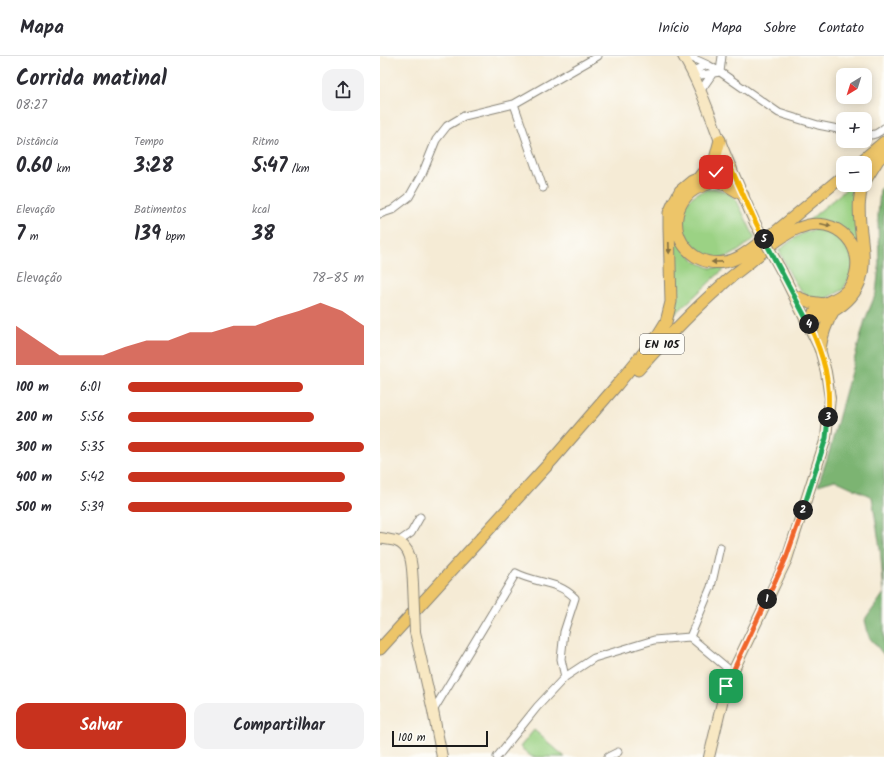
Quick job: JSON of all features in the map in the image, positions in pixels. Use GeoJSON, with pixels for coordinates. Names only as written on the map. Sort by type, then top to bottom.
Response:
{"type":"FeatureCollection","features":[{"type":"Feature","properties":{"kind":"main road"},"geometry":{"type":"LineString","coordinates":[[683,56],[701,90],[743,196],[795,296],[820,349],[826,372],[830,398],[826,438],[786,558],[726,686],[709,757]]}},
{"type":"Feature","properties":{"kind":"main road"},"geometry":{"type":"LineString","coordinates":[[698,179],[715,159],[720,140]]}},
{"type":"Feature","properties":{"kind":"main road"},"geometry":{"type":"LineString","coordinates":[[867,156],[884,142]]}},
{"type":"Feature","properties":{"kind":"main road"},"geometry":{"type":"LineString","coordinates":[[872,159],[884,150]]}},
{"type":"Feature","properties":{"kind":"main road"},"geometry":{"type":"LineString","coordinates":[[872,169],[884,154]]}},
{"type":"Feature","properties":{"kind":"main road"},"geometry":{"type":"LineString","coordinates":[[617,385],[658,335],[666,322],[672,302],[668,227],[669,213],[674,202],[680,191],[685,186],[717,171],[731,168]]}},
{"type":"Feature","properties":{"kind":"main road"},"geometry":{"type":"LineString","coordinates":[[731,168],[714,182],[697,187],[680,205],[676,214],[678,235],[683,245],[691,254],[711,263],[732,260],[741,256],[786,224]]}},
{"type":"Feature","properties":{"kind":"main road"},"geometry":{"type":"LineString","coordinates":[[714,182],[726,185],[743,196]]}},
{"type":"Feature","properties":{"kind":"main road","name":"EN 105"},"geometry":{"type":"LineString","coordinates":[[554,458],[617,385],[674,324],[718,281],[836,182]]}},
{"type":"Feature","properties":{"kind":"main road","name":"EN 105"},"geometry":{"type":"LineString","coordinates":[[380,649],[554,458],[696,310],[721,285],[778,240],[791,226],[836,190]]}},
{"type":"Feature","properties":{"kind":"main road"},"geometry":{"type":"LineString","coordinates":[[808,322],[814,314],[829,307],[842,305],[853,295],[862,277],[864,259],[859,209],[861,192]]}},
{"type":"Feature","properties":{"kind":"main road"},"geometry":{"type":"LineString","coordinates":[[778,240],[797,228],[817,224],[826,224],[837,229],[852,244],[855,254],[855,274],[852,283],[847,290],[829,307],[820,349]]}},
{"type":"Feature","properties":{"kind":"main road"},"geometry":{"type":"LineString","coordinates":[[795,296],[829,307]]}},
{"type":"Feature","properties":{"kind":"main road"},"geometry":{"type":"LineString","coordinates":[[380,538],[398,542],[406,548],[411,559],[415,632],[442,757]]}},
{"type":"Feature","properties":{"kind":"street"},"geometry":{"type":"LineString","coordinates":[[380,214],[392,210],[409,197],[423,172],[436,140],[447,126],[464,116],[514,104],[598,56]]}},
{"type":"Feature","properties":{"kind":"street"},"geometry":{"type":"LineString","coordinates":[[688,56],[708,65],[717,73],[779,113],[818,125],[836,129]]}},
{"type":"Feature","properties":{"kind":"street"},"geometry":{"type":"LineString","coordinates":[[701,90],[717,73],[722,56]]}},
{"type":"Feature","properties":{"kind":"street"},"geometry":{"type":"LineString","coordinates":[[693,73],[708,65]]}},
{"type":"Feature","properties":{"kind":"street"},"geometry":{"type":"LineString","coordinates":[[693,73],[700,75],[717,73]]}},
{"type":"Feature","properties":{"kind":"street"},"geometry":{"type":"LineString","coordinates":[[514,104],[543,188]]}},
{"type":"Feature","properties":{"kind":"street"},"geometry":{"type":"LineString","coordinates":[[872,134],[878,133],[884,128]]}},
{"type":"Feature","properties":{"kind":"street"},"geometry":{"type":"LineString","coordinates":[[398,542],[411,533],[420,517]]}},
{"type":"Feature","properties":{"kind":"street"},"geometry":{"type":"LineString","coordinates":[[690,637],[711,588],[720,547]]}},
{"type":"Feature","properties":{"kind":"street"},"geometry":{"type":"LineString","coordinates":[[433,711],[516,573],[567,590],[575,598],[564,632],[561,659],[565,677]]}},
{"type":"Feature","properties":{"kind":"street"},"geometry":{"type":"LineString","coordinates":[[501,756],[537,707],[565,677],[594,658],[654,640],[690,637],[732,672]]}},
{"type":"Feature","properties":{"kind":"street"},"geometry":{"type":"LineString","coordinates":[[608,757],[618,752]]}},
{"type":"Feature","properties":{"kind":"green space"},"geometry":{"type":"Polygon","coordinates":[[[884,185],[884,593],[880,548],[872,497],[835,480],[818,485],[829,453],[865,320],[876,293],[879,267],[878,216],[880,190],[884,185]]]}},
{"type":"Feature","properties":{"kind":"green space"},"geometry":{"type":"Polygon","coordinates":[[[713,188],[725,191],[736,199],[755,238],[731,255],[715,259],[704,256],[687,241],[681,219],[684,208],[693,196],[713,188]]]}},
{"type":"Feature","properties":{"kind":"green space"},"geometry":{"type":"Polygon","coordinates":[[[843,192],[860,192],[860,248],[808,221],[843,192]]]}},
{"type":"Feature","properties":{"kind":"green space"},"geometry":{"type":"Polygon","coordinates":[[[819,229],[838,237],[845,244],[853,264],[851,274],[843,290],[823,300],[813,299],[800,289],[794,281],[779,250],[802,234],[819,229]]]}},
{"type":"Feature","properties":{"kind":"green space"},"geometry":{"type":"Polygon","coordinates":[[[673,232],[695,261],[710,268],[726,267],[672,317],[673,232]]]}},
{"type":"Feature","properties":{"kind":"green space"},"geometry":{"type":"Polygon","coordinates":[[[884,593],[884,655],[869,637],[865,620],[884,593]]]}},
{"type":"Feature","properties":{"kind":"green space"},"geometry":{"type":"Polygon","coordinates":[[[534,730],[565,757],[532,757],[520,747],[534,730]]]}},
{"type":"Feature","properties":{"kind":"route"},"geometry":{"type":"LineString","coordinates":[[716,172],[731,168],[756,223],[808,322],[820,349],[826,372],[830,398],[826,438],[786,558],[726,686]]}}]}
